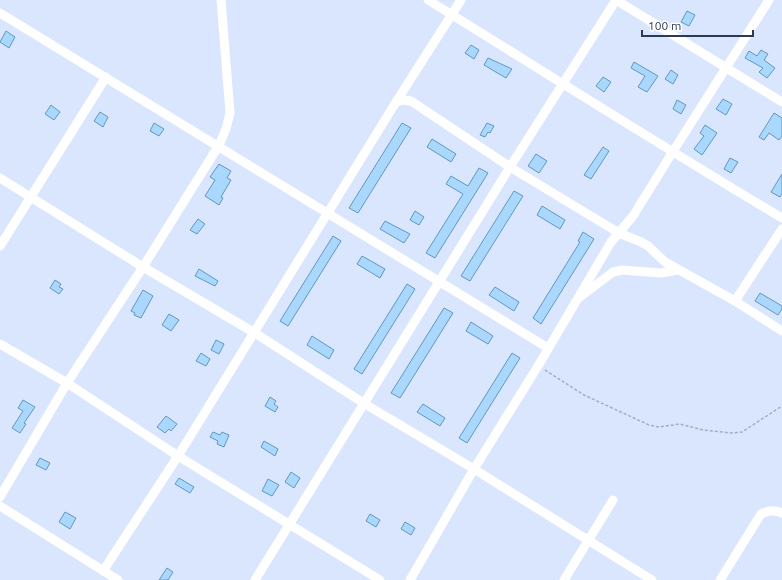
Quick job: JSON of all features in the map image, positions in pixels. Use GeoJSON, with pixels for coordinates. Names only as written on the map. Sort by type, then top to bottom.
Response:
{"type":"FeatureCollection","features":[{"type":"Feature","properties":{"kind":"street"},"geometry":{"type":"LineString","coordinates":[[0,497],[67,383],[143,267],[219,145],[226,129],[230,114],[221,0]]}},
{"type":"Feature","properties":{"kind":"street"},"geometry":{"type":"LineString","coordinates":[[428,0],[672,153],[782,218]]}},
{"type":"Feature","properties":{"kind":"street"},"geometry":{"type":"LineString","coordinates":[[103,571],[178,456],[396,102],[461,0]]}},
{"type":"Feature","properties":{"kind":"street"},"geometry":{"type":"LineString","coordinates":[[255,580],[510,167],[616,0],[782,102]]}},
{"type":"Feature","properties":{"kind":"street"},"geometry":{"type":"LineString","coordinates":[[410,580],[474,470],[538,366],[611,242],[633,216],[769,0]]}},
{"type":"Feature","properties":{"kind":"street"},"geometry":{"type":"LineString","coordinates":[[0,13],[219,145],[327,214],[548,348]]}},
{"type":"Feature","properties":{"kind":"street"},"geometry":{"type":"LineString","coordinates":[[0,246],[106,77]]}},
{"type":"Feature","properties":{"kind":"street"},"geometry":{"type":"LineString","coordinates":[[396,102],[404,100],[411,102],[510,167],[619,233],[648,246],[664,262],[735,301],[782,331]]}},
{"type":"Feature","properties":{"kind":"street"},"geometry":{"type":"LineString","coordinates":[[0,178],[143,267],[255,333],[364,404],[652,580]]}},
{"type":"Feature","properties":{"kind":"street"},"geometry":{"type":"LineString","coordinates":[[735,301],[782,229]]}},
{"type":"Feature","properties":{"kind":"street"},"geometry":{"type":"LineString","coordinates":[[576,300],[613,272],[622,270],[660,274],[677,270]]}},
{"type":"Feature","properties":{"kind":"street"},"geometry":{"type":"LineString","coordinates":[[0,344],[67,383],[178,456],[380,580]]}},
{"type":"Feature","properties":{"kind":"street"},"geometry":{"type":"LineString","coordinates":[[564,580],[613,500]]}},
{"type":"Feature","properties":{"kind":"street"},"geometry":{"type":"LineString","coordinates":[[0,506],[118,580]]}},
{"type":"Feature","properties":{"kind":"street"},"geometry":{"type":"LineString","coordinates":[[720,580],[761,514],[766,511],[778,511],[782,513]]}},
{"type":"Feature","properties":{"kind":"path"},"geometry":{"type":"LineString","coordinates":[[538,366],[584,395],[649,425],[659,427],[680,424],[703,430],[731,434],[742,432],[782,406]]}},
{"type":"Feature","properties":{"kind":"building"},"geometry":{"type":"Polygon","coordinates":[[[687,11],[695,15],[689,26],[681,22],[687,11]]]}},
{"type":"Feature","properties":{"kind":"building"},"geometry":{"type":"Polygon","coordinates":[[[6,31],[15,37],[9,48],[0,42],[6,31]]]}},
{"type":"Feature","properties":{"kind":"building"},"geometry":{"type":"Polygon","coordinates":[[[471,45],[479,50],[474,59],[465,53],[471,45]]]}},
{"type":"Feature","properties":{"kind":"building"},"geometry":{"type":"Polygon","coordinates":[[[761,50],[768,54],[764,60],[775,68],[767,78],[759,72],[763,68],[745,58],[749,51],[757,56],[761,50]]]}},
{"type":"Feature","properties":{"kind":"building"},"geometry":{"type":"Polygon","coordinates":[[[488,58],[512,69],[506,78],[484,65],[488,58]]]}},
{"type":"Feature","properties":{"kind":"building"},"geometry":{"type":"Polygon","coordinates":[[[634,62],[658,76],[647,92],[638,87],[645,76],[631,68],[634,62]]]}},
{"type":"Feature","properties":{"kind":"building"},"geometry":{"type":"Polygon","coordinates":[[[671,70],[678,75],[673,84],[665,79],[671,70]]]}},
{"type":"Feature","properties":{"kind":"building"},"geometry":{"type":"Polygon","coordinates":[[[603,77],[611,82],[604,92],[596,86],[603,77]]]}},
{"type":"Feature","properties":{"kind":"building"},"geometry":{"type":"Polygon","coordinates":[[[723,99],[732,104],[726,115],[716,109],[723,99]]]}},
{"type":"Feature","properties":{"kind":"building"},"geometry":{"type":"Polygon","coordinates":[[[677,100],[686,105],[681,114],[673,109],[677,100]]]}},
{"type":"Feature","properties":{"kind":"building"},"geometry":{"type":"Polygon","coordinates":[[[51,105],[60,112],[54,120],[45,114],[51,105]]]}},
{"type":"Feature","properties":{"kind":"building"},"geometry":{"type":"Polygon","coordinates":[[[100,112],[108,117],[103,127],[94,121],[100,112]]]}},
{"type":"Feature","properties":{"kind":"building"},"geometry":{"type":"Polygon","coordinates":[[[774,113],[782,118],[782,136],[779,140],[769,133],[764,140],[759,137],[774,113]]]}},
{"type":"Feature","properties":{"kind":"building"},"geometry":{"type":"Polygon","coordinates":[[[154,123],[164,129],[159,136],[150,131],[154,123]]]}},
{"type":"Feature","properties":{"kind":"building"},"geometry":{"type":"Polygon","coordinates":[[[402,123],[411,128],[358,213],[349,208],[402,123]]]}},
{"type":"Feature","properties":{"kind":"building"},"geometry":{"type":"Polygon","coordinates":[[[487,123],[494,126],[490,133],[488,132],[485,137],[480,135],[487,123]]]}},
{"type":"Feature","properties":{"kind":"building"},"geometry":{"type":"Polygon","coordinates":[[[705,125],[717,133],[702,155],[694,149],[704,136],[700,133],[705,125]]]}},
{"type":"Feature","properties":{"kind":"building"},"geometry":{"type":"Polygon","coordinates":[[[432,139],[456,154],[451,162],[427,147],[432,139]]]}},
{"type":"Feature","properties":{"kind":"building"},"geometry":{"type":"Polygon","coordinates":[[[603,147],[609,151],[591,179],[584,175],[603,147]]]}},
{"type":"Feature","properties":{"kind":"building"},"geometry":{"type":"Polygon","coordinates":[[[536,154],[547,161],[539,173],[528,166],[536,154]]]}},
{"type":"Feature","properties":{"kind":"building"},"geometry":{"type":"Polygon","coordinates":[[[730,158],[738,162],[731,173],[724,169],[730,158]]]}},
{"type":"Feature","properties":{"kind":"building"},"geometry":{"type":"Polygon","coordinates":[[[219,164],[231,171],[227,178],[231,180],[221,197],[223,198],[219,205],[205,196],[215,180],[210,177],[219,164]]]}},
{"type":"Feature","properties":{"kind":"building"},"geometry":{"type":"Polygon","coordinates":[[[479,168],[488,173],[435,258],[426,253],[463,194],[446,184],[451,176],[468,186],[479,168]]]}},
{"type":"Feature","properties":{"kind":"building"},"geometry":{"type":"Polygon","coordinates":[[[782,174],[782,194],[780,197],[771,192],[782,174]]]}},
{"type":"Feature","properties":{"kind":"building"},"geometry":{"type":"Polygon","coordinates":[[[514,191],[523,196],[470,281],[461,276],[514,191]]]}},
{"type":"Feature","properties":{"kind":"building"},"geometry":{"type":"Polygon","coordinates":[[[542,206],[565,220],[560,229],[537,215],[542,206]]]}},
{"type":"Feature","properties":{"kind":"building"},"geometry":{"type":"Polygon","coordinates":[[[415,211],[424,217],[419,225],[410,220],[415,211]]]}},
{"type":"Feature","properties":{"kind":"building"},"geometry":{"type":"Polygon","coordinates":[[[198,219],[205,224],[197,234],[190,230],[198,219]]]}},
{"type":"Feature","properties":{"kind":"building"},"geometry":{"type":"Polygon","coordinates":[[[385,221],[410,234],[404,243],[380,229],[385,221]]]}},
{"type":"Feature","properties":{"kind":"building"},"geometry":{"type":"Polygon","coordinates":[[[583,232],[594,239],[541,324],[533,318],[580,242],[578,241],[583,232]]]}},
{"type":"Feature","properties":{"kind":"building"},"geometry":{"type":"Polygon","coordinates":[[[333,236],[341,241],[288,326],[280,321],[333,236]]]}},
{"type":"Feature","properties":{"kind":"building"},"geometry":{"type":"Polygon","coordinates":[[[362,256],[385,269],[380,278],[357,264],[362,256]]]}},
{"type":"Feature","properties":{"kind":"building"},"geometry":{"type":"Polygon","coordinates":[[[199,269],[218,281],[215,286],[195,276],[199,269]]]}},
{"type":"Feature","properties":{"kind":"building"},"geometry":{"type":"Polygon","coordinates":[[[55,280],[61,284],[59,287],[63,289],[59,294],[50,288],[55,280]]]}},
{"type":"Feature","properties":{"kind":"building"},"geometry":{"type":"Polygon","coordinates":[[[407,284],[415,289],[362,374],[354,369],[407,284]]]}},
{"type":"Feature","properties":{"kind":"building"},"geometry":{"type":"Polygon","coordinates":[[[495,287],[519,302],[514,311],[489,295],[495,287]]]}},
{"type":"Feature","properties":{"kind":"building"},"geometry":{"type":"Polygon","coordinates":[[[143,290],[153,296],[141,318],[134,315],[135,313],[131,311],[143,290]]]}},
{"type":"Feature","properties":{"kind":"building"},"geometry":{"type":"Polygon","coordinates":[[[760,293],[782,306],[782,309],[778,315],[755,301],[760,293]]]}},
{"type":"Feature","properties":{"kind":"building"},"geometry":{"type":"Polygon","coordinates":[[[444,308],[453,313],[400,398],[391,393],[444,308]]]}},
{"type":"Feature","properties":{"kind":"building"},"geometry":{"type":"Polygon","coordinates":[[[169,314],[179,320],[171,331],[162,325],[169,314]]]}},
{"type":"Feature","properties":{"kind":"building"},"geometry":{"type":"Polygon","coordinates":[[[471,322],[493,336],[488,344],[466,331],[471,322]]]}},
{"type":"Feature","properties":{"kind":"building"},"geometry":{"type":"Polygon","coordinates":[[[312,336],[334,350],[329,359],[307,345],[312,336]]]}},
{"type":"Feature","properties":{"kind":"building"},"geometry":{"type":"Polygon","coordinates":[[[216,340],[224,344],[219,354],[211,350],[216,340]]]}},
{"type":"Feature","properties":{"kind":"building"},"geometry":{"type":"Polygon","coordinates":[[[201,353],[210,359],[206,366],[196,361],[201,353]]]}},
{"type":"Feature","properties":{"kind":"building"},"geometry":{"type":"Polygon","coordinates":[[[512,353],[520,358],[467,443],[459,438],[512,353]]]}},
{"type":"Feature","properties":{"kind":"building"},"geometry":{"type":"Polygon","coordinates":[[[270,397],[276,401],[274,404],[278,407],[275,412],[265,406],[270,397]]]}},
{"type":"Feature","properties":{"kind":"building"},"geometry":{"type":"Polygon","coordinates":[[[23,400],[35,407],[24,423],[26,424],[20,433],[12,428],[23,411],[18,408],[23,400]]]}},
{"type":"Feature","properties":{"kind":"building"},"geometry":{"type":"Polygon","coordinates":[[[423,404],[445,418],[440,426],[417,412],[423,404]]]}},
{"type":"Feature","properties":{"kind":"building"},"geometry":{"type":"Polygon","coordinates":[[[166,416],[177,424],[171,431],[169,429],[165,433],[157,427],[166,416]]]}},
{"type":"Feature","properties":{"kind":"building"},"geometry":{"type":"Polygon","coordinates":[[[213,432],[220,435],[222,432],[229,435],[224,447],[217,444],[218,441],[210,437],[213,432]]]}},
{"type":"Feature","properties":{"kind":"building"},"geometry":{"type":"Polygon","coordinates":[[[264,441],[278,449],[275,456],[261,447],[264,441]]]}},
{"type":"Feature","properties":{"kind":"building"},"geometry":{"type":"Polygon","coordinates":[[[40,458],[50,463],[46,470],[36,465],[40,458]]]}},
{"type":"Feature","properties":{"kind":"building"},"geometry":{"type":"Polygon","coordinates":[[[291,472],[300,478],[294,488],[285,482],[291,472]]]}},
{"type":"Feature","properties":{"kind":"building"},"geometry":{"type":"Polygon","coordinates":[[[179,478],[194,487],[190,493],[175,484],[179,478]]]}},
{"type":"Feature","properties":{"kind":"building"},"geometry":{"type":"Polygon","coordinates":[[[268,479],[279,485],[272,496],[262,491],[268,479]]]}},
{"type":"Feature","properties":{"kind":"building"},"geometry":{"type":"Polygon","coordinates":[[[65,512],[76,518],[70,529],[59,522],[65,512]]]}},
{"type":"Feature","properties":{"kind":"building"},"geometry":{"type":"Polygon","coordinates":[[[370,514],[380,520],[376,527],[366,521],[370,514]]]}},
{"type":"Feature","properties":{"kind":"building"},"geometry":{"type":"Polygon","coordinates":[[[405,522],[415,528],[411,535],[401,529],[405,522]]]}},
{"type":"Feature","properties":{"kind":"building"},"geometry":{"type":"Polygon","coordinates":[[[167,568],[173,572],[168,580],[159,580],[167,568]]]}}]}
